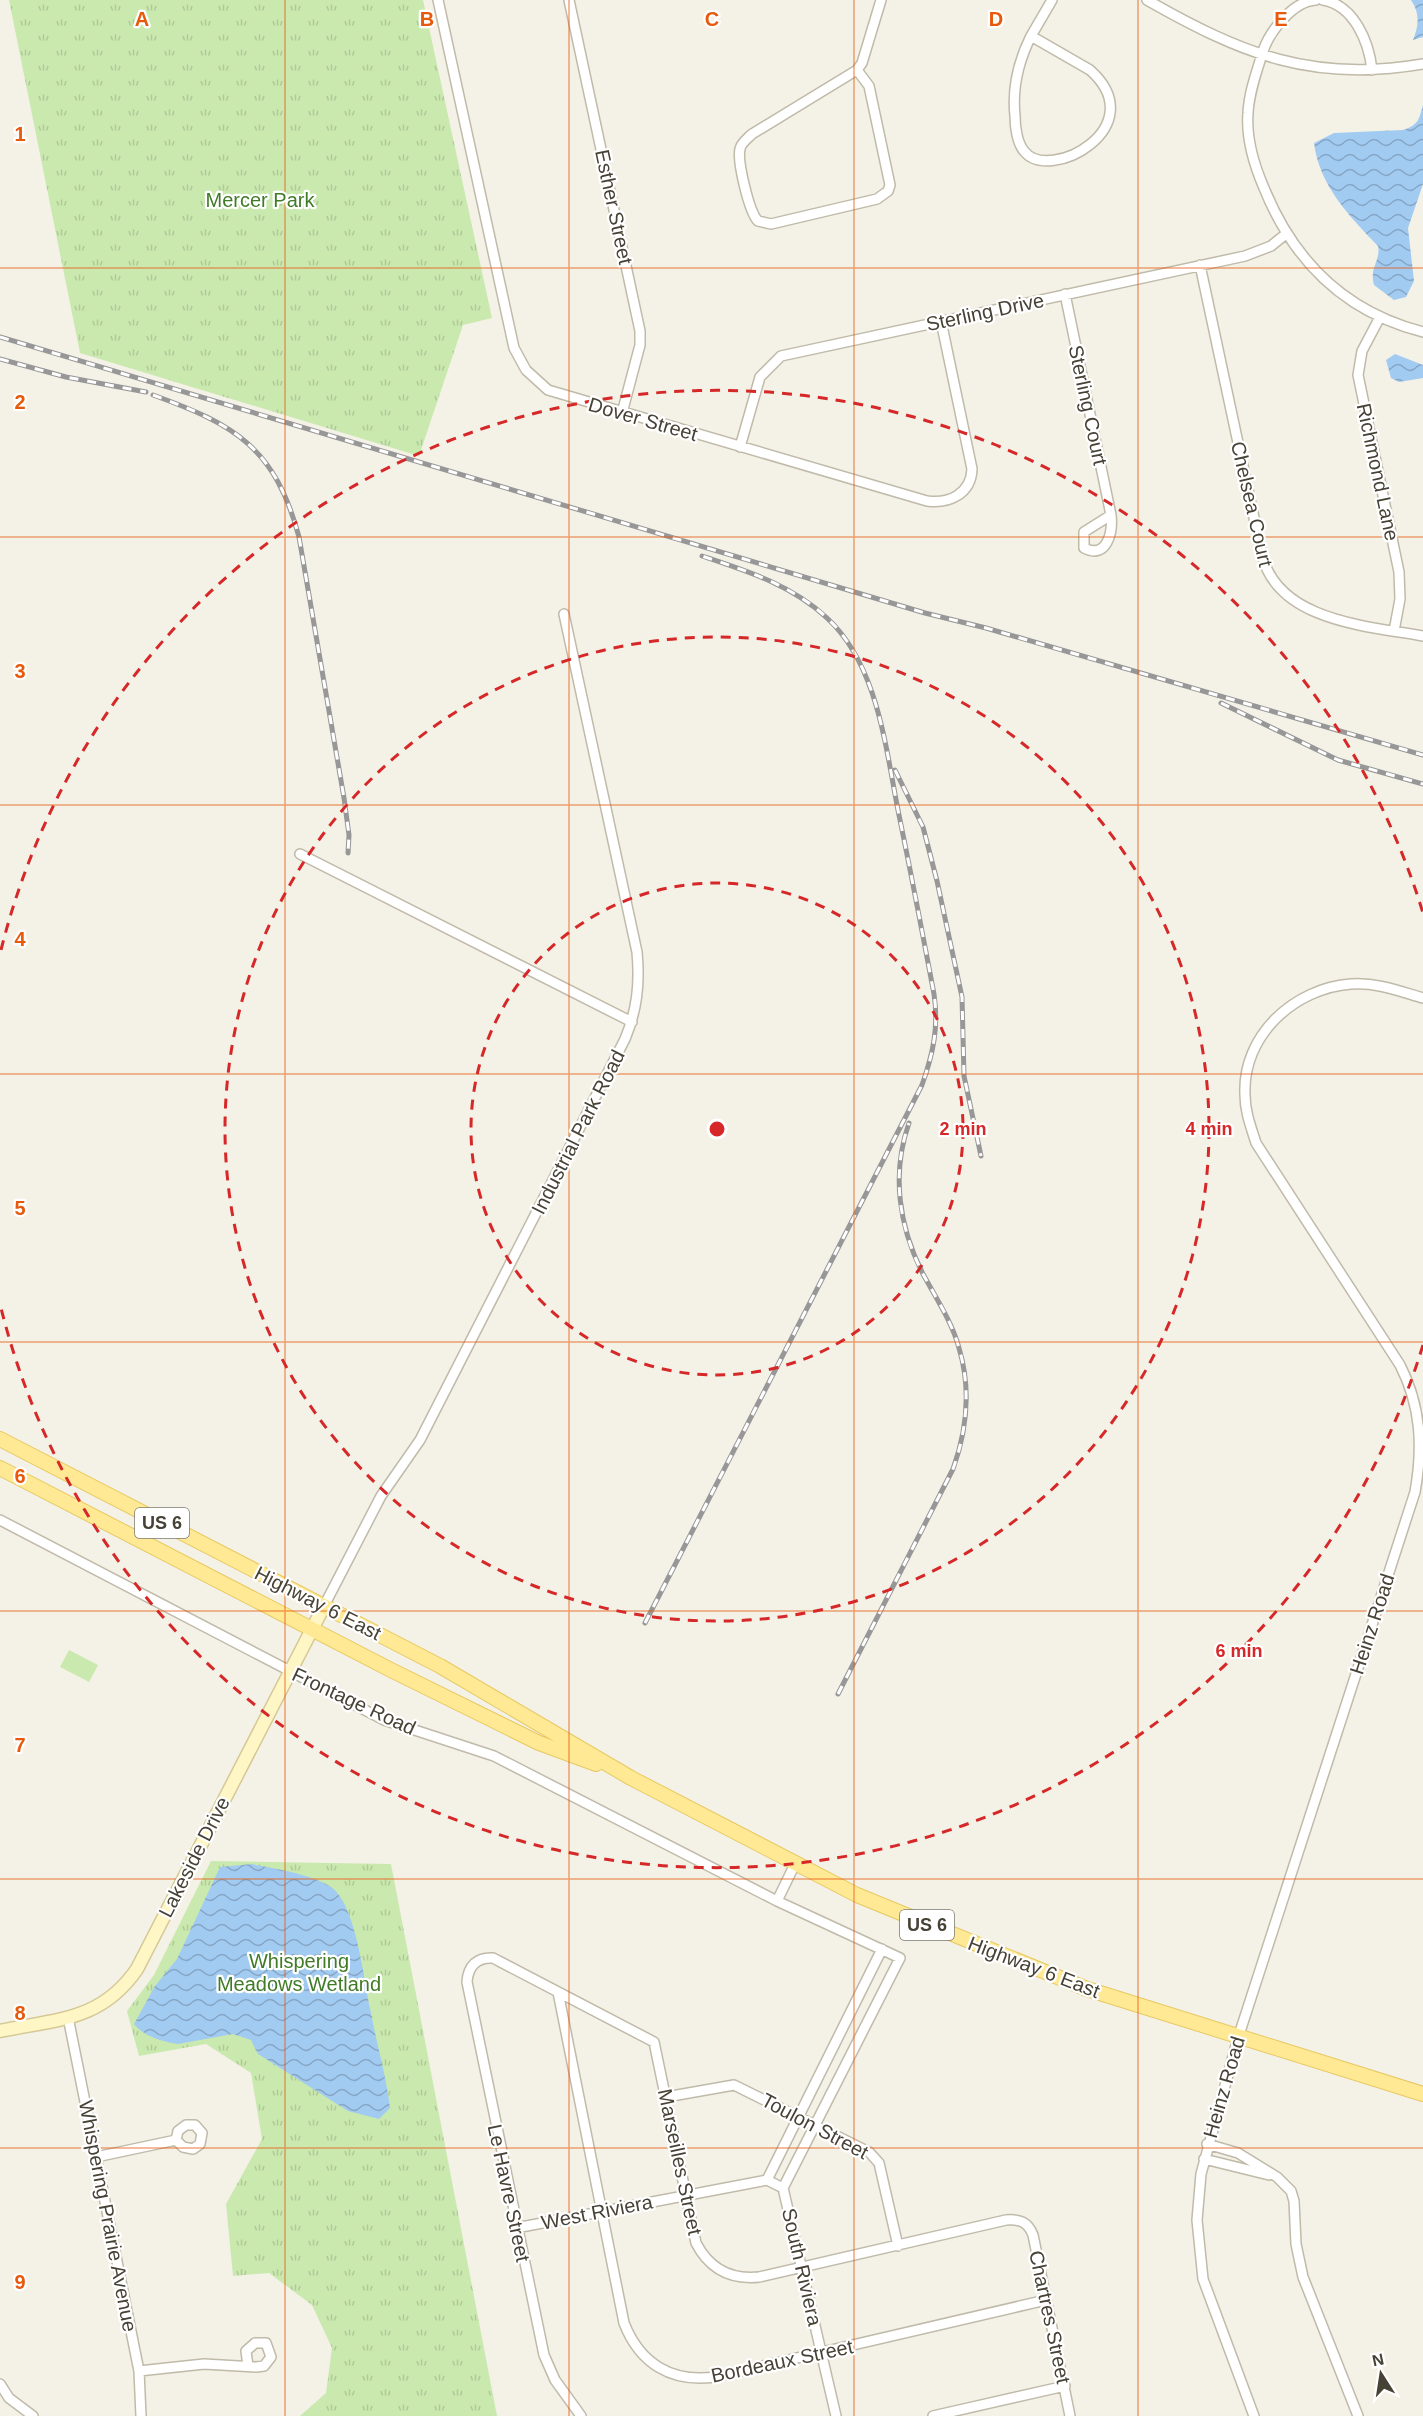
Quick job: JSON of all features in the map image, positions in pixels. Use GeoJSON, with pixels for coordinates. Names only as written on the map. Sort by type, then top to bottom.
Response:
{"type":"FeatureCollection","features":[{"type":"Feature","properties":{"kind":"main road","name":"Highway 6 East"},"geometry":{"type":"LineString","coordinates":[[0,1439],[440,1666],[631,1778],[857,1895],[1047,1974],[1238,2038],[1423,2094]]}},
{"type":"Feature","properties":{"kind":"main road","name":"Highway 6 East"},"geometry":{"type":"LineString","coordinates":[[0,1468],[539,1743],[631,1778]]}},
{"type":"Feature","properties":{"kind":"street","name":"Dover Street"},"geometry":{"type":"LineString","coordinates":[[438,0],[514,348],[519,360],[532,378],[548,390],[927,501],[942,502],[958,496],[970,481],[972,469],[941,321]]}},
{"type":"Feature","properties":{"kind":"street","name":"Esther Street"},"geometry":{"type":"LineString","coordinates":[[569,0],[640,331],[640,345],[622,413]]}},
{"type":"Feature","properties":{"kind":"street"},"geometry":{"type":"LineString","coordinates":[[857,70],[869,86],[890,184],[888,191],[877,199],[771,224],[758,221],[751,210],[740,158],[742,143],[752,134],[857,70],[862,63],[881,0]]}},
{"type":"Feature","properties":{"kind":"street"},"geometry":{"type":"LineString","coordinates":[[1031,36],[1090,70],[1108,94],[1110,104],[1107,126],[1095,142],[1078,153],[1037,160],[1030,157],[1020,146],[1015,122],[1015,85],[1018,67],[1031,36],[1052,0]]}},
{"type":"Feature","properties":{"kind":"street"},"geometry":{"type":"LineString","coordinates":[[1147,0],[1208,34],[1262,56],[1318,68],[1372,70],[1423,64]]}},
{"type":"Feature","properties":{"kind":"street"},"geometry":{"type":"LineString","coordinates":[[1165,10],[1170,0]]}},
{"type":"Feature","properties":{"kind":"street"},"geometry":{"type":"LineString","coordinates":[[1316,0],[1299,6],[1272,32],[1262,56],[1250,96],[1248,131],[1261,180],[1286,234],[1319,275],[1351,300],[1380,317],[1423,332]]}},
{"type":"Feature","properties":{"kind":"street"},"geometry":{"type":"LineString","coordinates":[[1323,0],[1339,5],[1350,15],[1365,39],[1372,70]]}},
{"type":"Feature","properties":{"kind":"street","name":"Sterling Drive"},"geometry":{"type":"LineString","coordinates":[[740,447],[760,377],[781,356],[1200,266],[1259,251],[1286,234]]}},
{"type":"Feature","properties":{"kind":"street","name":"Chelsea Court"},"geometry":{"type":"LineString","coordinates":[[1200,266],[1262,555],[1269,577],[1283,595],[1304,609],[1423,636]]}},
{"type":"Feature","properties":{"kind":"street","name":"Sterling Court"},"geometry":{"type":"LineString","coordinates":[[1065,294],[1111,515]]}},
{"type":"Feature","properties":{"kind":"street","name":"Richmond Lane"},"geometry":{"type":"LineString","coordinates":[[1380,317],[1362,351],[1358,375],[1400,579],[1394,631]]}},
{"type":"Feature","properties":{"kind":"street","name":"Industrial Park Road"},"geometry":{"type":"LineString","coordinates":[[324,1606],[381,1496],[420,1440],[632,1022],[638,993],[637,952],[564,614]]}},
{"type":"Feature","properties":{"kind":"street"},"geometry":{"type":"LineString","coordinates":[[300,854],[632,1022]]}},
{"type":"Feature","properties":{"kind":"street","name":"Heinz Road"},"geometry":{"type":"LineString","coordinates":[[1254,2416],[1203,2279],[1197,2220],[1204,2159],[1238,2038],[1415,1492],[1422,1446],[1415,1401],[1400,1365],[1256,1143],[1246,1110],[1245,1080],[1252,1054],[1264,1031],[1285,1010],[1319,991],[1352,984],[1369,984],[1423,998]]}},
{"type":"Feature","properties":{"kind":"street","name":"Frontage Road"},"geometry":{"type":"LineString","coordinates":[[0,1520],[384,1720],[494,1756],[777,1901],[900,1958],[815,2125]]}},
{"type":"Feature","properties":{"kind":"street","name":"Lakeside Drive"},"geometry":{"type":"LineString","coordinates":[[0,2031],[68,2017],[103,2005],[127,1984],[137,1969],[324,1606]]}},
{"type":"Feature","properties":{"kind":"street"},"geometry":{"type":"LineString","coordinates":[[777,1901],[795,1864]]}},
{"type":"Feature","properties":{"kind":"street"},"geometry":{"type":"LineString","coordinates":[[815,2125],[783,2188],[767,2180],[882,1949]]}},
{"type":"Feature","properties":{"kind":"street","name":"Marseilles Street"},"geometry":{"type":"LineString","coordinates":[[475,1962],[493,1958],[654,2042],[696,2243],[702,2254],[716,2268],[732,2275],[749,2278],[1006,2220],[1023,2222]]}},
{"type":"Feature","properties":{"kind":"street","name":"Le Havre Street"},"geometry":{"type":"LineString","coordinates":[[475,1962],[467,1974],[466,1982],[544,2355],[555,2380],[581,2416]]}},
{"type":"Feature","properties":{"kind":"street","name":"Bordeaux Street"},"geometry":{"type":"LineString","coordinates":[[558,1992],[624,2323],[634,2345],[656,2366],[675,2376],[706,2379],[822,2354],[1046,2300]]}},
{"type":"Feature","properties":{"kind":"street","name":"Whispering Prairie Avenue"},"geometry":{"type":"LineString","coordinates":[[68,2017],[139,2371],[141,2416]]}},
{"type":"Feature","properties":{"kind":"street","name":"Toulon Street"},"geometry":{"type":"LineString","coordinates":[[666,2097],[734,2085],[799,2116],[875,2157],[879,2163],[898,2246]]}},
{"type":"Feature","properties":{"kind":"street"},"geometry":{"type":"LineString","coordinates":[[96,2157],[176,2140]]}},
{"type":"Feature","properties":{"kind":"street"},"geometry":{"type":"LineString","coordinates":[[1207,2144],[1238,2153],[1277,2177],[1291,2191],[1294,2201],[1296,2244],[1303,2277],[1358,2416]]}},
{"type":"Feature","properties":{"kind":"street"},"geometry":{"type":"LineString","coordinates":[[1204,2159],[1277,2177]]}},
{"type":"Feature","properties":{"kind":"street","name":"West Riviera"},"geometry":{"type":"LineString","coordinates":[[516,2228],[767,2180]]}},
{"type":"Feature","properties":{"kind":"street","name":"South Riviera"},"geometry":{"type":"LineString","coordinates":[[783,2188],[836,2416]]}},
{"type":"Feature","properties":{"kind":"street","name":"Chartres Street"},"geometry":{"type":"LineString","coordinates":[[1023,2222],[1033,2235],[1070,2416]]}},
{"type":"Feature","properties":{"kind":"street"},"geometry":{"type":"LineString","coordinates":[[139,2371],[204,2364],[248,2366]]}},
{"type":"Feature","properties":{"kind":"street"},"geometry":{"type":"LineString","coordinates":[[0,2384],[9,2398],[33,2416]]}},
{"type":"Feature","properties":{"kind":"street"},"geometry":{"type":"LineString","coordinates":[[933,2416],[1065,2386]]}},
{"type":"Feature","properties":{"kind":"street"},"geometry":{"type":"LineString","coordinates":[[571,2416],[573,2406]]}},
{"type":"Feature","properties":{"kind":"green space","name":"Mercer Park"},"geometry":{"type":"Polygon","coordinates":[[[9,0],[423,0],[492,318],[463,325],[419,456],[80,353],[9,0]]]}},
{"type":"Feature","properties":{"kind":"green space"},"geometry":{"type":"Polygon","coordinates":[[[69,1650],[98,1665],[89,1682],[60,1667],[69,1650]]]}},
{"type":"Feature","properties":{"kind":"green space","name":"Whispering Meadows Wetland"},"geometry":{"type":"Polygon","coordinates":[[[211,1861],[391,1864],[497,2416],[300,2416],[326,2393],[332,2348],[312,2305],[269,2273],[233,2276],[226,2204],[262,2139],[251,2073],[206,2044],[139,2056],[127,2011],[154,1975],[211,1861]]]}},
{"type":"Feature","properties":{"kind":"water"},"geometry":{"type":"Polygon","coordinates":[[[1411,0],[1423,0],[1423,37],[1413,40],[1418,19],[1411,0]]]}},
{"type":"Feature","properties":{"kind":"water"},"geometry":{"type":"Polygon","coordinates":[[[1423,105],[1423,184],[1408,228],[1414,281],[1406,297],[1394,300],[1374,285],[1373,273],[1378,256],[1378,246],[1337,199],[1322,173],[1314,143],[1334,133],[1403,130],[1418,121],[1423,105]]]}},
{"type":"Feature","properties":{"kind":"water"},"geometry":{"type":"Polygon","coordinates":[[[1395,354],[1423,365],[1423,378],[1399,382],[1391,378],[1386,360],[1395,354]]]}},
{"type":"Feature","properties":{"kind":"water"},"geometry":{"type":"Polygon","coordinates":[[[252,1864],[323,1882],[340,1896],[347,1909],[358,1943],[390,2108],[379,2119],[348,2111],[258,2054],[251,2040],[233,2034],[178,2044],[154,2038],[134,2024],[155,1986],[177,1959],[220,1867],[252,1864]]]}},
{"type":"Feature","properties":{"kind":"railway"},"geometry":{"type":"LineString","coordinates":[[0,337],[925,613],[986,628],[1423,755]]}},
{"type":"Feature","properties":{"kind":"railway"},"geometry":{"type":"LineString","coordinates":[[0,359],[66,377],[146,392]]}},
{"type":"Feature","properties":{"kind":"railway"},"geometry":{"type":"LineString","coordinates":[[153,395],[207,417],[229,430],[248,444],[278,481],[299,537],[344,798],[349,835],[348,853]]}},
{"type":"Feature","properties":{"kind":"railway"},"geometry":{"type":"LineString","coordinates":[[645,1623],[922,1085],[932,1051],[935,1029],[934,994],[885,740],[870,686],[859,661],[845,638],[827,618],[799,596],[768,580],[702,556]]}},
{"type":"Feature","properties":{"kind":"railway"},"geometry":{"type":"LineString","coordinates":[[1221,703],[1338,760],[1423,784]]}},
{"type":"Feature","properties":{"kind":"railway"},"geometry":{"type":"LineString","coordinates":[[895,770],[923,827],[937,881],[962,997],[964,1076],[981,1156]]}},
{"type":"Feature","properties":{"kind":"railway"},"geometry":{"type":"LineString","coordinates":[[838,1694],[953,1469],[962,1439],[966,1409],[963,1363],[956,1338],[923,1274],[903,1219],[900,1200],[900,1162],[909,1123]]}}]}
